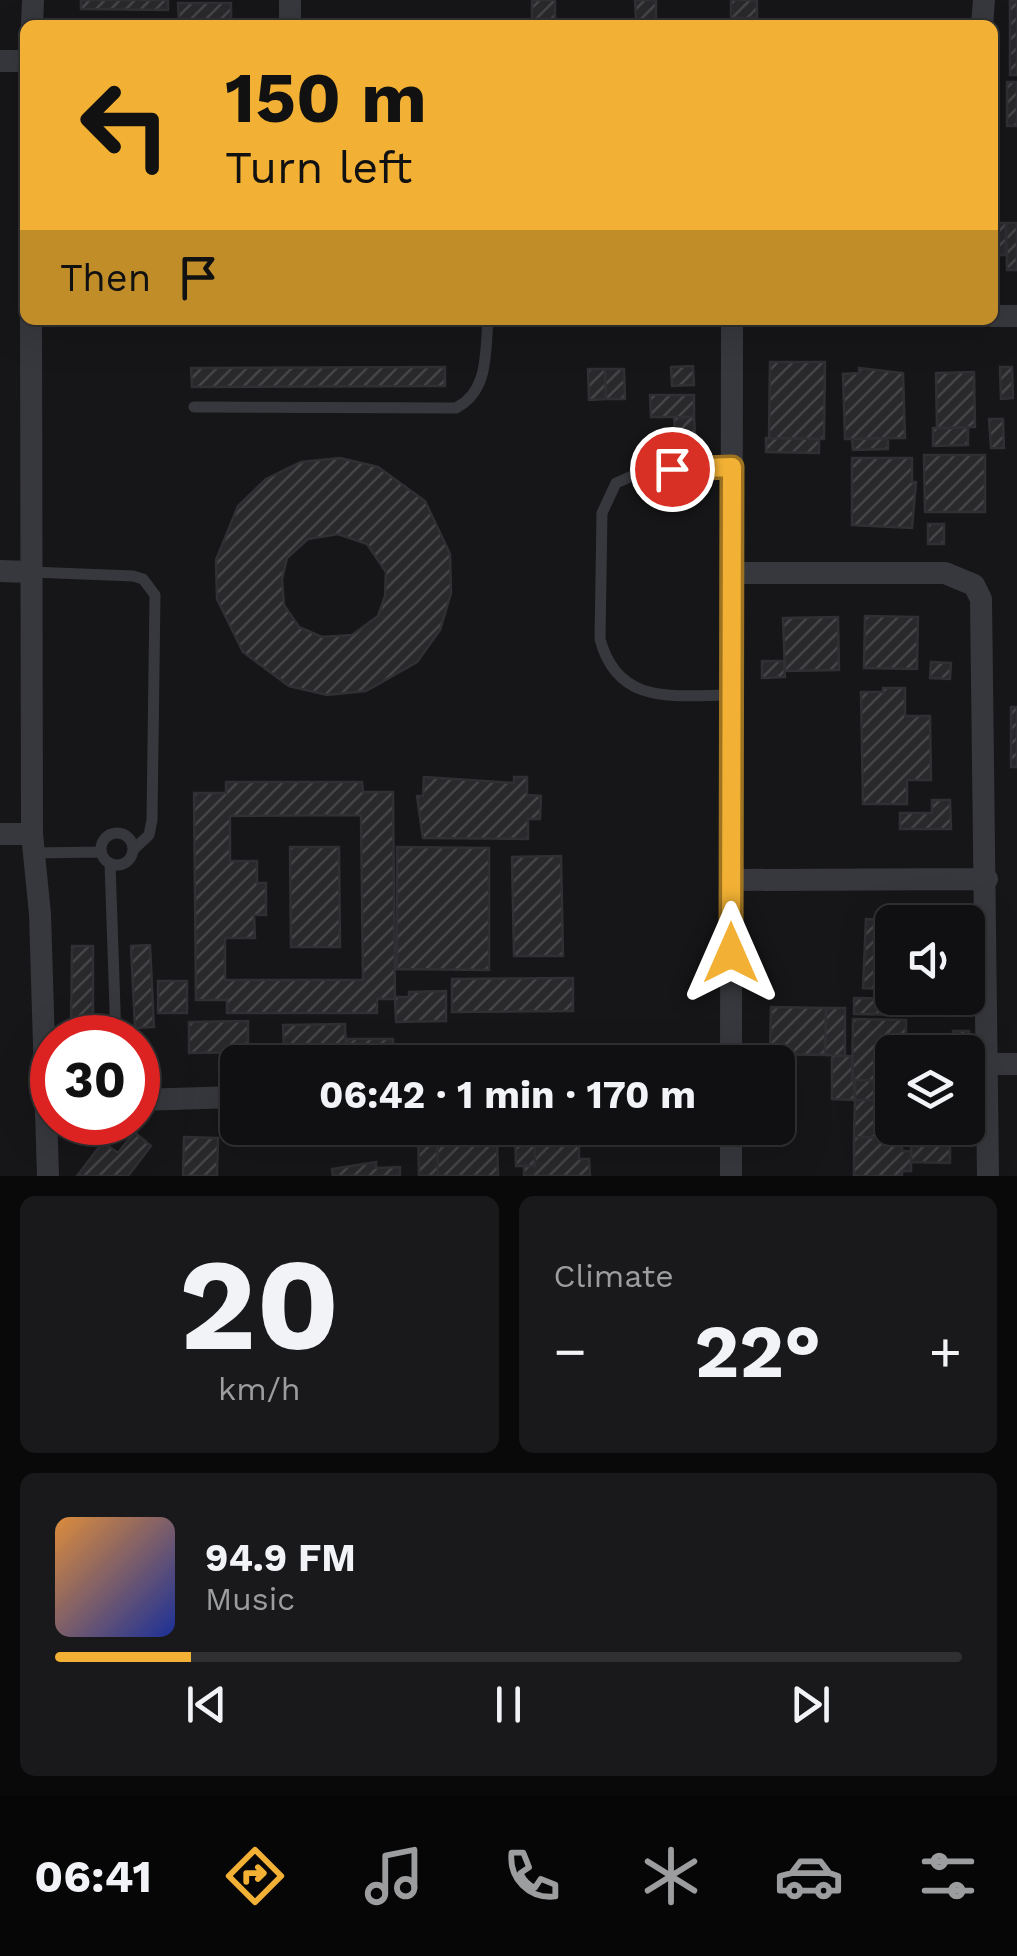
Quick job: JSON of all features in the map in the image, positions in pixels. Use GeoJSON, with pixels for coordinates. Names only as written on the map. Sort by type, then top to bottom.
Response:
{"type":"FeatureCollection","features":[{"type":"Feature","properties":{"kind":"street"},"geometry":{"type":"LineString","coordinates":[[31,325],[32,843],[45,1015]]}},
{"type":"Feature","properties":{"kind":"street"},"geometry":{"type":"LineString","coordinates":[[731,1045],[732,325]]}},
{"type":"Feature","properties":{"kind":"street"},"geometry":{"type":"LineString","coordinates":[[0,572],[30,572]]}},
{"type":"Feature","properties":{"kind":"street"},"geometry":{"type":"LineString","coordinates":[[732,573],[944,573],[974,585],[984,614],[988,1176]]}},
{"type":"Feature","properties":{"kind":"street"},"geometry":{"type":"LineString","coordinates":[[0,834],[32,843]]}},
{"type":"Feature","properties":{"kind":"street"},"geometry":{"type":"LineString","coordinates":[[731,880],[987,879]]}},
{"type":"Feature","properties":{"kind":"street"},"geometry":{"type":"LineString","coordinates":[[989,1064],[1017,1064]]}},
{"type":"Feature","properties":{"kind":"street"},"geometry":{"type":"LineString","coordinates":[[160,1099],[220,1098]]}},
{"type":"Feature","properties":{"kind":"street"},"geometry":{"type":"LineString","coordinates":[[48,1176],[49,1145]]}},
{"type":"Feature","properties":{"kind":"street"},"geometry":{"type":"LineString","coordinates":[[730,1176],[731,1145]]}},
{"type":"Feature","properties":{"kind":"lane"},"geometry":{"type":"LineString","coordinates":[[194,408],[456,408],[468,402],[482,379],[487,325]]}},
{"type":"Feature","properties":{"kind":"lane"},"geometry":{"type":"LineString","coordinates":[[732,467],[646,470],[616,484],[602,513],[600,639],[605,658],[631,687],[649,694],[732,695]]}},
{"type":"Feature","properties":{"kind":"lane"},"geometry":{"type":"LineString","coordinates":[[30,572],[134,576],[143,578],[155,595],[152,820],[149,835],[127,861],[110,863]]}},
{"type":"Feature","properties":{"kind":"lane"},"geometry":{"type":"LineString","coordinates":[[101,852],[104,838],[116,832],[128,838],[133,850]]}},
{"type":"Feature","properties":{"kind":"lane"},"geometry":{"type":"LineString","coordinates":[[32,843],[101,852],[110,863],[115,1015]]}},
{"type":"Feature","properties":{"kind":"building"},"geometry":{"type":"Polygon","coordinates":[[[81,0],[168,0],[168,10],[81,9],[81,0]]]}},
{"type":"Feature","properties":{"kind":"building"},"geometry":{"type":"Polygon","coordinates":[[[532,0],[555,0],[555,19],[532,19],[532,0]]]}},
{"type":"Feature","properties":{"kind":"building"},"geometry":{"type":"Polygon","coordinates":[[[635,0],[656,0],[656,20],[636,20],[635,0]]]}},
{"type":"Feature","properties":{"kind":"building"},"geometry":{"type":"Polygon","coordinates":[[[731,0],[757,0],[757,18],[731,18],[731,0]]]}},
{"type":"Feature","properties":{"kind":"building"},"geometry":{"type":"Polygon","coordinates":[[[1010,1],[1017,1],[1017,75],[1010,75],[1010,1]]]}},
{"type":"Feature","properties":{"kind":"building"},"geometry":{"type":"Polygon","coordinates":[[[178,3],[231,3],[231,20],[179,20],[178,3]]]}},
{"type":"Feature","properties":{"kind":"building"},"geometry":{"type":"Polygon","coordinates":[[[1007,82],[1017,82],[1017,126],[1007,126],[1007,82]]]}},
{"type":"Feature","properties":{"kind":"building"},"geometry":{"type":"Polygon","coordinates":[[[998,223],[1006,223],[1006,255],[998,255],[998,223]]]}},
{"type":"Feature","properties":{"kind":"building"},"geometry":{"type":"Polygon","coordinates":[[[1006,223],[1017,223],[1017,270],[1007,270],[1006,223]]]}},
{"type":"Feature","properties":{"kind":"building"},"geometry":{"type":"Polygon","coordinates":[[[770,362],[825,362],[824,439],[769,438],[770,362]]]}},
{"type":"Feature","properties":{"kind":"building"},"geometry":{"type":"Polygon","coordinates":[[[693,366],[694,385],[672,386],[671,367],[693,366]]]}},
{"type":"Feature","properties":{"kind":"building"},"geometry":{"type":"Polygon","coordinates":[[[445,367],[445,386],[192,387],[191,368],[445,367]]]}},
{"type":"Feature","properties":{"kind":"building"},"geometry":{"type":"Polygon","coordinates":[[[1000,367],[1012,367],[1013,398],[1001,399],[1000,367]]]}},
{"type":"Feature","properties":{"kind":"building"},"geometry":{"type":"Polygon","coordinates":[[[859,368],[903,373],[905,438],[845,439],[843,374],[859,373],[859,368]]]}},
{"type":"Feature","properties":{"kind":"building"},"geometry":{"type":"Polygon","coordinates":[[[588,369],[605,369],[606,399],[589,400],[588,369]]]}},
{"type":"Feature","properties":{"kind":"building"},"geometry":{"type":"Polygon","coordinates":[[[605,369],[624,369],[625,399],[606,399],[605,369]]]}},
{"type":"Feature","properties":{"kind":"building"},"geometry":{"type":"Polygon","coordinates":[[[974,372],[975,427],[937,428],[936,373],[974,372]]]}},
{"type":"Feature","properties":{"kind":"building"},"geometry":{"type":"Polygon","coordinates":[[[650,395],[694,395],[694,417],[651,417],[650,395]]]}},
{"type":"Feature","properties":{"kind":"building"},"geometry":{"type":"Polygon","coordinates":[[[674,417],[694,417],[695,434],[675,434],[674,417]]]}},
{"type":"Feature","properties":{"kind":"building"},"geometry":{"type":"Polygon","coordinates":[[[989,419],[1003,419],[1004,448],[991,448],[989,419]]]}},
{"type":"Feature","properties":{"kind":"building"},"geometry":{"type":"Polygon","coordinates":[[[933,428],[968,428],[968,445],[933,446],[933,428]]]}},
{"type":"Feature","properties":{"kind":"building"},"geometry":{"type":"Polygon","coordinates":[[[675,434],[695,434],[695,447],[675,447],[675,434]]]}},
{"type":"Feature","properties":{"kind":"building"},"geometry":{"type":"Polygon","coordinates":[[[766,438],[819,439],[819,453],[766,452],[766,438]]]}},
{"type":"Feature","properties":{"kind":"building"},"geometry":{"type":"Polygon","coordinates":[[[888,438],[888,449],[853,450],[852,439],[888,438]]]}},
{"type":"Feature","properties":{"kind":"building"},"geometry":{"type":"Polygon","coordinates":[[[924,455],[985,455],[985,512],[925,512],[924,455]]]}},
{"type":"Feature","properties":{"kind":"building"},"geometry":{"type":"Polygon","coordinates":[[[340,458],[378,467],[425,501],[450,554],[451,593],[440,630],[417,662],[366,691],[327,695],[289,686],[243,652],[217,599],[216,560],[238,506],[266,479],[301,462],[340,458]],[[338,534],[308,539],[287,558],[282,579],[284,605],[299,627],[322,637],[352,635],[378,616],[385,596],[386,572],[367,544],[338,534]]]}},
{"type":"Feature","properties":{"kind":"building"},"geometry":{"type":"Polygon","coordinates":[[[852,458],[912,458],[912,482],[916,482],[912,528],[852,525],[852,458]]]}},
{"type":"Feature","properties":{"kind":"building"},"geometry":{"type":"Polygon","coordinates":[[[928,524],[944,524],[944,544],[928,544],[928,524]]]}},
{"type":"Feature","properties":{"kind":"building"},"geometry":{"type":"Polygon","coordinates":[[[865,616],[918,617],[917,669],[864,668],[865,616]]]}},
{"type":"Feature","properties":{"kind":"building"},"geometry":{"type":"Polygon","coordinates":[[[838,617],[839,670],[785,671],[783,618],[838,617]]]}},
{"type":"Feature","properties":{"kind":"building"},"geometry":{"type":"Polygon","coordinates":[[[762,661],[784,661],[785,677],[762,678],[762,661]]]}},
{"type":"Feature","properties":{"kind":"building"},"geometry":{"type":"Polygon","coordinates":[[[931,662],[951,663],[950,679],[930,678],[931,662]]]}},
{"type":"Feature","properties":{"kind":"building"},"geometry":{"type":"Polygon","coordinates":[[[883,688],[905,688],[905,716],[930,716],[931,780],[907,780],[907,804],[863,804],[861,692],[883,692],[883,688]]]}},
{"type":"Feature","properties":{"kind":"building"},"geometry":{"type":"Polygon","coordinates":[[[1011,707],[1017,707],[1017,767],[1011,767],[1011,707]]]}},
{"type":"Feature","properties":{"kind":"building"},"geometry":{"type":"Polygon","coordinates":[[[424,777],[514,783],[514,777],[527,777],[527,795],[541,796],[540,819],[528,819],[528,839],[423,838],[417,796],[423,796],[424,777]]]}},
{"type":"Feature","properties":{"kind":"building"},"geometry":{"type":"Polygon","coordinates":[[[226,782],[362,782],[363,792],[393,792],[395,999],[377,999],[377,1013],[227,1013],[227,1000],[196,1000],[194,793],[226,793],[226,782]],[[361,815],[230,816],[230,861],[257,861],[257,883],[266,883],[266,915],[254,915],[255,938],[225,938],[225,980],[363,980],[361,815]]]}},
{"type":"Feature","properties":{"kind":"building"},"geometry":{"type":"Polygon","coordinates":[[[932,800],[950,800],[951,829],[900,829],[900,813],[932,813],[932,800]]]}},
{"type":"Feature","properties":{"kind":"building"},"geometry":{"type":"Polygon","coordinates":[[[290,847],[339,847],[340,947],[291,947],[290,847]]]}},
{"type":"Feature","properties":{"kind":"building"},"geometry":{"type":"Polygon","coordinates":[[[397,847],[489,848],[489,970],[397,969],[397,847]]]}},
{"type":"Feature","properties":{"kind":"building"},"geometry":{"type":"Polygon","coordinates":[[[561,856],[563,956],[514,956],[512,857],[561,856]]]}},
{"type":"Feature","properties":{"kind":"building"},"geometry":{"type":"Polygon","coordinates":[[[866,919],[875,919],[875,989],[863,988],[866,919]]]}},
{"type":"Feature","properties":{"kind":"building"},"geometry":{"type":"Polygon","coordinates":[[[150,945],[153,1015],[134,1015],[131,946],[150,945]]]}},
{"type":"Feature","properties":{"kind":"building"},"geometry":{"type":"Polygon","coordinates":[[[72,946],[93,946],[93,1015],[71,1015],[72,946]]]}},
{"type":"Feature","properties":{"kind":"building"},"geometry":{"type":"Polygon","coordinates":[[[573,978],[573,1011],[452,1012],[452,979],[573,978]]]}},
{"type":"Feature","properties":{"kind":"building"},"geometry":{"type":"Polygon","coordinates":[[[158,981],[187,981],[187,1013],[158,1013],[158,981]]]}},
{"type":"Feature","properties":{"kind":"building"},"geometry":{"type":"Polygon","coordinates":[[[446,991],[446,1021],[396,1022],[395,997],[409,997],[409,992],[446,991]]]}},
{"type":"Feature","properties":{"kind":"building"},"geometry":{"type":"Polygon","coordinates":[[[854,998],[875,998],[875,1014],[854,1014],[854,998]]]}},
{"type":"Feature","properties":{"kind":"building"},"geometry":{"type":"Polygon","coordinates":[[[771,1007],[826,1008],[825,1055],[795,1054],[795,1045],[770,1045],[771,1007]]]}},
{"type":"Feature","properties":{"kind":"building"},"geometry":{"type":"Polygon","coordinates":[[[826,1008],[845,1008],[845,1056],[825,1055],[826,1008]]]}},
{"type":"Feature","properties":{"kind":"building"},"geometry":{"type":"Polygon","coordinates":[[[853,1019],[906,1020],[906,1035],[875,1035],[875,1081],[852,1080],[853,1019]]]}},
{"type":"Feature","properties":{"kind":"building"},"geometry":{"type":"Polygon","coordinates":[[[248,1021],[248,1045],[220,1045],[220,1052],[189,1053],[189,1022],[248,1021]]]}},
{"type":"Feature","properties":{"kind":"building"},"geometry":{"type":"Polygon","coordinates":[[[345,1024],[346,1045],[284,1045],[283,1025],[345,1024]]]}},
{"type":"Feature","properties":{"kind":"building"},"geometry":{"type":"Polygon","coordinates":[[[953,1031],[969,1031],[969,1035],[953,1035],[953,1031]]]}},
{"type":"Feature","properties":{"kind":"building"},"geometry":{"type":"Polygon","coordinates":[[[348,1039],[393,1039],[393,1045],[348,1045],[348,1039]]]}},
{"type":"Feature","properties":{"kind":"building"},"geometry":{"type":"Polygon","coordinates":[[[832,1056],[852,1056],[855,1100],[832,1099],[832,1056]]]}},
{"type":"Feature","properties":{"kind":"building"},"geometry":{"type":"Polygon","coordinates":[[[855,1080],[875,1081],[875,1100],[855,1100],[855,1080]]]}},
{"type":"Feature","properties":{"kind":"building"},"geometry":{"type":"Polygon","coordinates":[[[855,1100],[875,1100],[875,1137],[854,1137],[855,1100]]]}},
{"type":"Feature","properties":{"kind":"building"},"geometry":{"type":"Polygon","coordinates":[[[184,1137],[218,1138],[217,1176],[183,1176],[184,1137]]]}},
{"type":"Feature","properties":{"kind":"building"},"geometry":{"type":"Polygon","coordinates":[[[854,1137],[875,1137],[875,1145],[902,1145],[902,1151],[911,1151],[911,1171],[902,1171],[902,1176],[854,1176],[854,1137]]]}},
{"type":"Feature","properties":{"kind":"building"},"geometry":{"type":"Polygon","coordinates":[[[101,1145],[118,1153],[124,1145],[151,1146],[128,1176],[77,1176],[101,1145]]]}},
{"type":"Feature","properties":{"kind":"building"},"geometry":{"type":"Polygon","coordinates":[[[418,1145],[437,1145],[438,1176],[419,1176],[418,1145]]]}},
{"type":"Feature","properties":{"kind":"building"},"geometry":{"type":"Polygon","coordinates":[[[437,1145],[497,1145],[498,1176],[438,1176],[437,1145]]]}},
{"type":"Feature","properties":{"kind":"building"},"geometry":{"type":"Polygon","coordinates":[[[515,1145],[535,1145],[535,1166],[516,1166],[515,1145]]]}},
{"type":"Feature","properties":{"kind":"building"},"geometry":{"type":"Polygon","coordinates":[[[535,1145],[579,1145],[579,1159],[589,1159],[590,1176],[524,1176],[524,1166],[535,1166],[535,1145]]]}},
{"type":"Feature","properties":{"kind":"building"},"geometry":{"type":"Polygon","coordinates":[[[911,1145],[950,1145],[950,1163],[911,1162],[911,1145]]]}},
{"type":"Feature","properties":{"kind":"building"},"geometry":{"type":"Polygon","coordinates":[[[376,1162],[376,1168],[400,1167],[400,1176],[333,1176],[332,1169],[376,1162]]]}},
{"type":"Feature","properties":{"kind":"route"},"geometry":{"type":"LineString","coordinates":[[672,469],[732,467],[731,953]]}}]}
